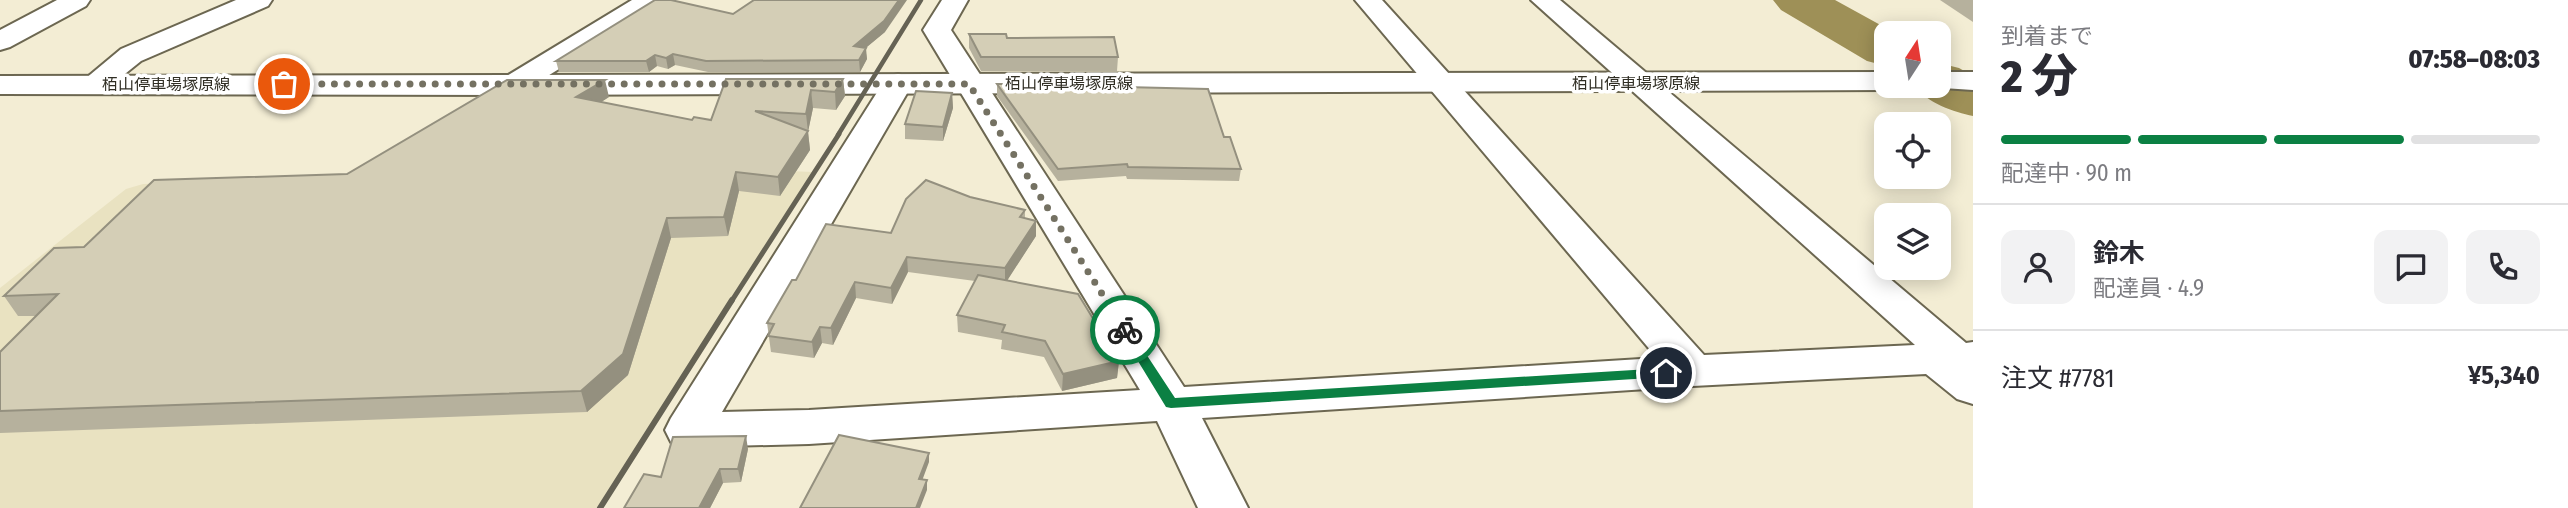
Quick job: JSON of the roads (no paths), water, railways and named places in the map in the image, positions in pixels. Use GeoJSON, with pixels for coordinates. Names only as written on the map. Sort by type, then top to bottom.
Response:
{"type":"FeatureCollection","features":[{"type":"Feature","properties":{"kind":"street"},"geometry":{"type":"LineString","coordinates":[[0,41],[77,0]]}},
{"type":"Feature","properties":{"kind":"street"},"geometry":{"type":"LineString","coordinates":[[94,84],[131,55],[259,0]]}},
{"type":"Feature","properties":{"kind":"street"},"geometry":{"type":"LineString","coordinates":[[511,86],[650,0]]}},
{"type":"Feature","properties":{"kind":"street"},"geometry":{"type":"LineString","coordinates":[[955,0],[937,30],[1171,403],[1223,508]]}},
{"type":"Feature","properties":{"kind":"street"},"geometry":{"type":"LineString","coordinates":[[1368,0],[1693,371]]}},
{"type":"Feature","properties":{"kind":"street"},"geometry":{"type":"LineString","coordinates":[[1544,0],[1960,366]]}},
{"type":"Feature","properties":{"kind":"street","name":"栢山停車場塚原線"},"geometry":{"type":"LineString","coordinates":[[0,85],[1874,81]]}},
{"type":"Feature","properties":{"kind":"street"},"geometry":{"type":"LineString","coordinates":[[1951,81],[1973,82]]}},
{"type":"Feature","properties":{"kind":"street"},"geometry":{"type":"LineString","coordinates":[[898,83],[688,430],[810,427],[1693,371],[1960,366]]}},
{"type":"Feature","properties":{"kind":"waterway"},"geometry":{"type":"LineString","coordinates":[[1798,0],[1874,43]]}},
{"type":"Feature","properties":{"kind":"waterway"},"geometry":{"type":"LineString","coordinates":[[1951,87],[1973,99]]}},
{"type":"Feature","properties":{"kind":"railway"},"geometry":{"type":"LineString","coordinates":[[838,135],[921,0]]}},
{"type":"Feature","properties":{"kind":"railway"},"geometry":{"type":"LineString","coordinates":[[731,302],[839,134]]}},
{"type":"Feature","properties":{"kind":"railway"},"geometry":{"type":"LineString","coordinates":[[600,508],[732,300]]}}]}
